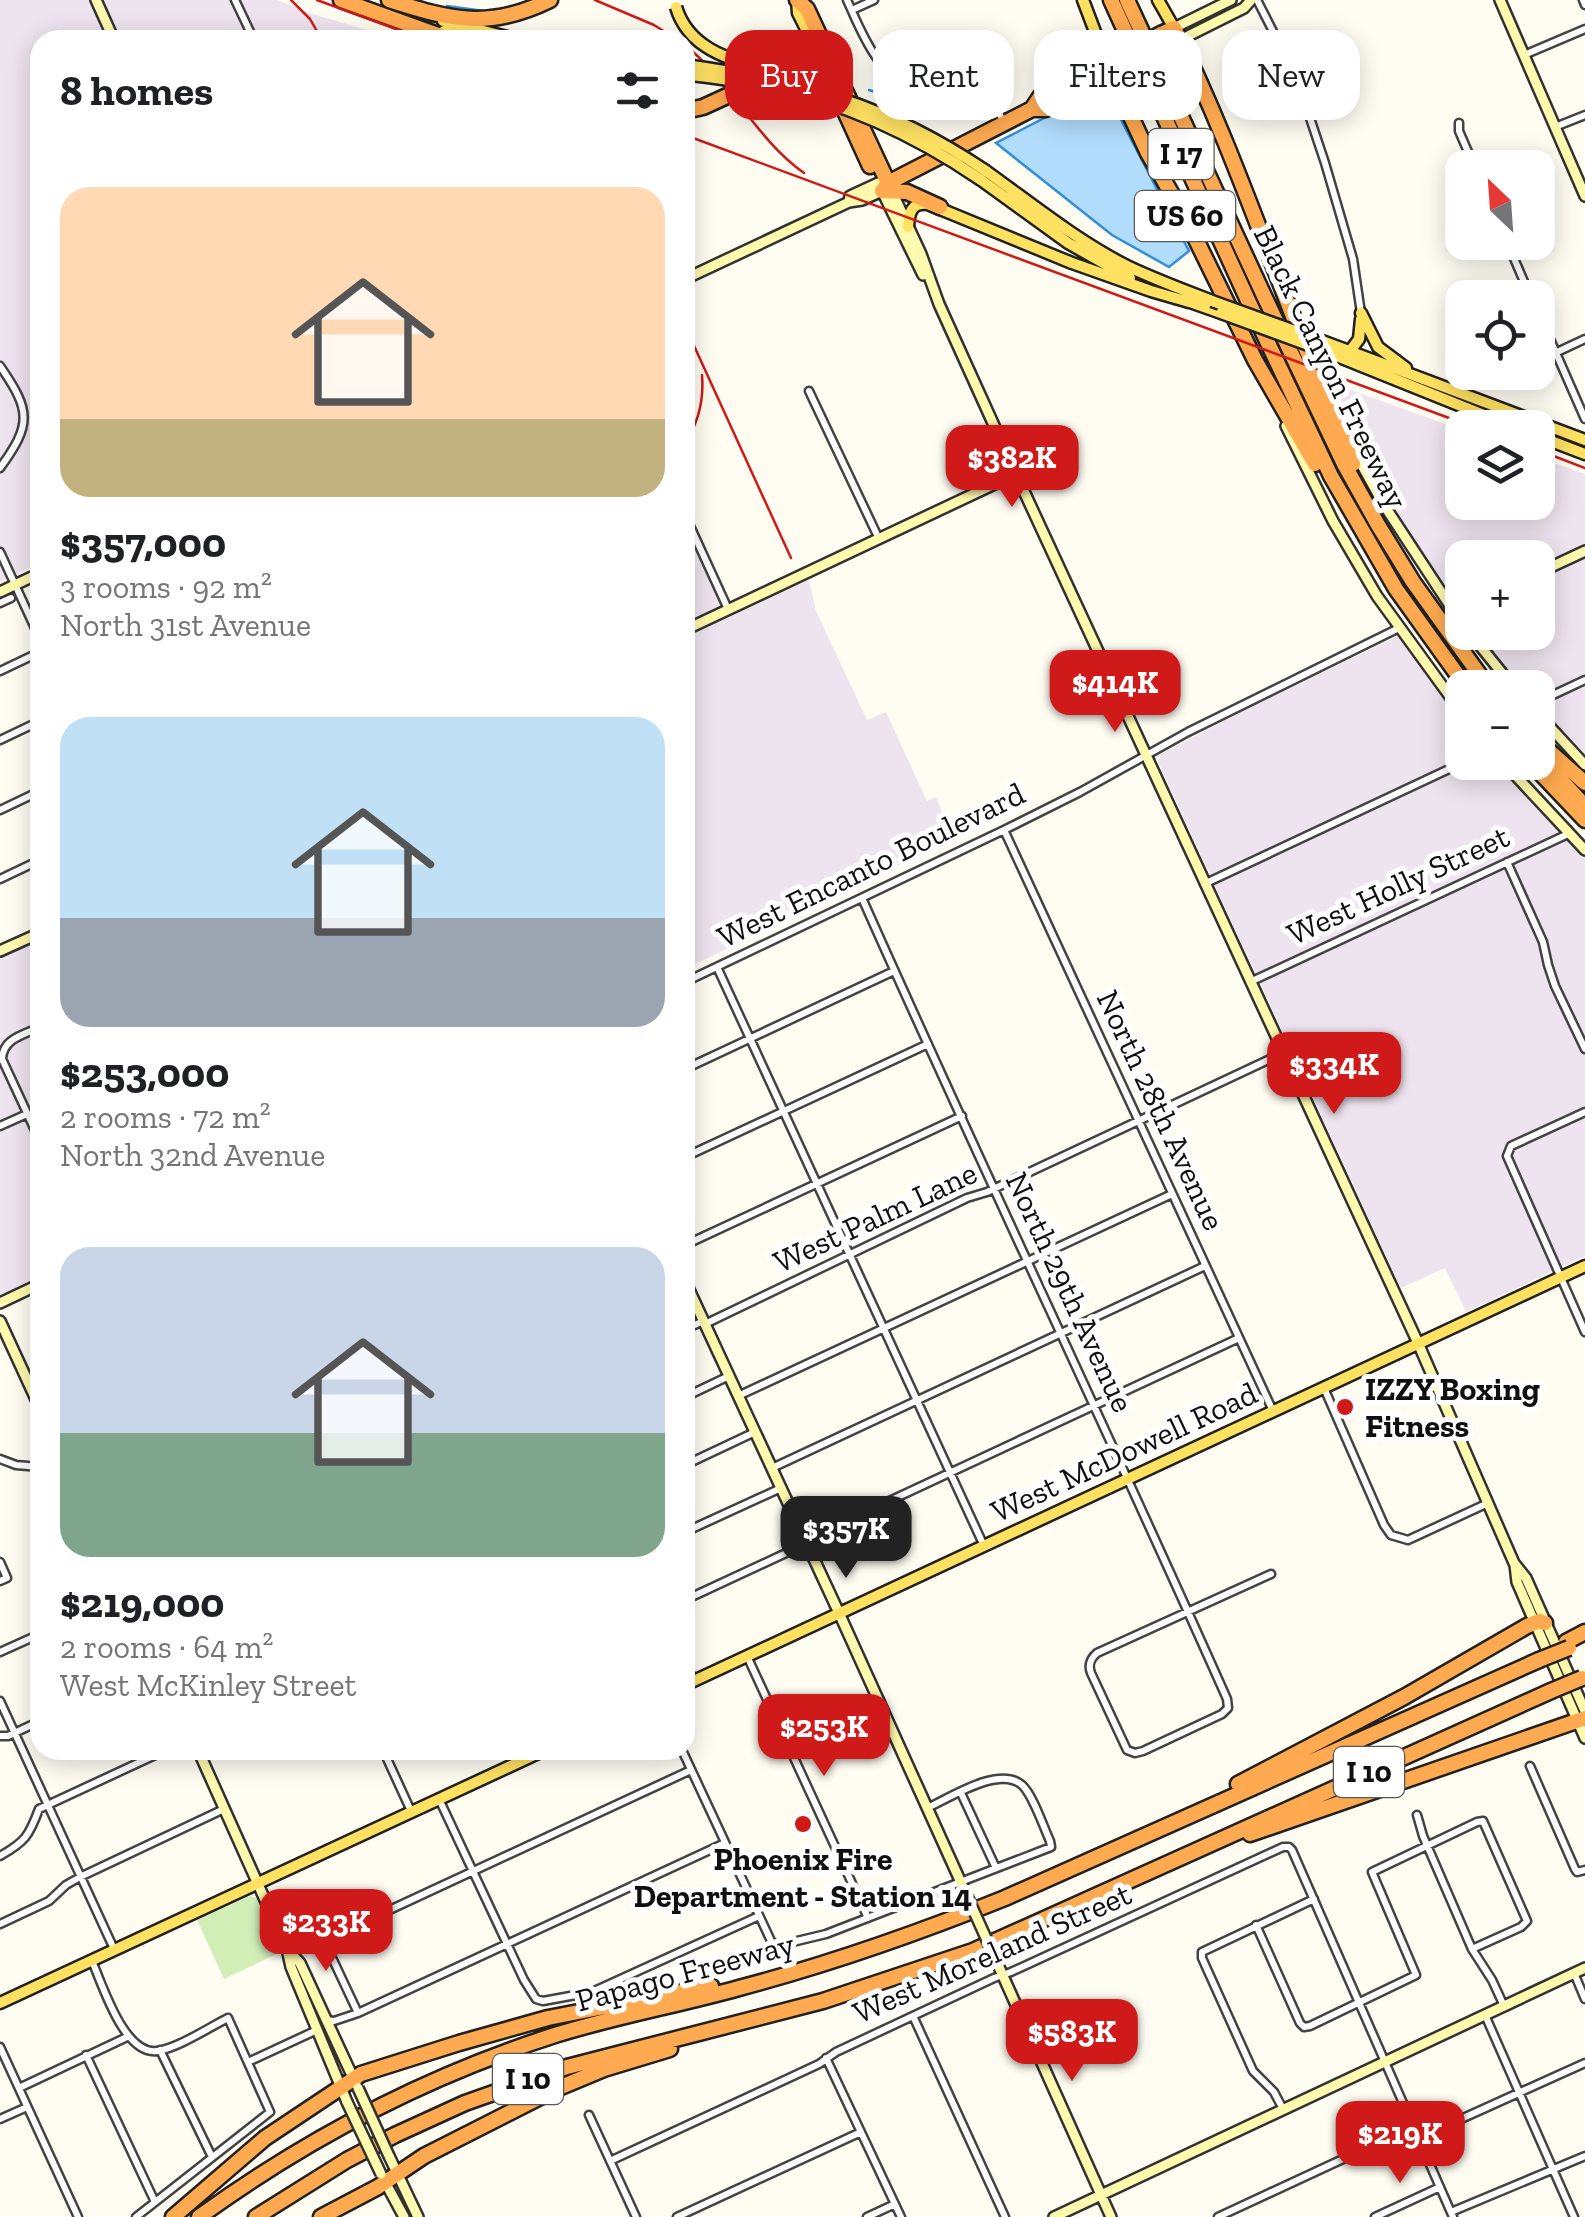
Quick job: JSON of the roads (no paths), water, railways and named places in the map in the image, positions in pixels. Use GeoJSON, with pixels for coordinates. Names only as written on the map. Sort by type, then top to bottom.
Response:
{"type":"FeatureCollection","features":[{"type":"Feature","properties":{"kind":"highway"},"geometry":{"type":"LineString","coordinates":[[341,0],[424,30]]}},
{"type":"Feature","properties":{"kind":"highway"},"geometry":{"type":"LineString","coordinates":[[388,0],[442,15],[486,20],[518,14],[550,0]]}},
{"type":"Feature","properties":{"kind":"highway"},"geometry":{"type":"LineString","coordinates":[[797,0],[807,9],[815,30]]}},
{"type":"Feature","properties":{"kind":"highway","name":"Black Canyon Freeway"},"geometry":{"type":"LineString","coordinates":[[1112,0],[1331,476],[1374,552],[1454,670]]}},
{"type":"Feature","properties":{"kind":"highway"},"geometry":{"type":"LineString","coordinates":[[1124,0],[1342,474],[1414,596],[1468,670]]}},
{"type":"Feature","properties":{"kind":"highway","name":"Black Canyon Freeway"},"geometry":{"type":"LineString","coordinates":[[1124,0],[1331,438],[1378,525],[1476,670]]}},
{"type":"Feature","properties":{"kind":"highway"},"geometry":{"type":"LineString","coordinates":[[695,109],[725,98]]}},
{"type":"Feature","properties":{"kind":"highway","name":"US 60"},"geometry":{"type":"LineString","coordinates":[[1202,100],[1317,350],[1378,525]]}},
{"type":"Feature","properties":{"kind":"highway"},"geometry":{"type":"LineString","coordinates":[[885,187],[1034,106]]}},
{"type":"Feature","properties":{"kind":"highway"},"geometry":{"type":"LineString","coordinates":[[853,118],[885,187]]}},
{"type":"Feature","properties":{"kind":"highway","name":"US 60"},"geometry":{"type":"LineString","coordinates":[[1135,120],[1148,154],[1185,217],[1255,360]]}},
{"type":"Feature","properties":{"kind":"highway"},"geometry":{"type":"LineString","coordinates":[[885,187],[908,192],[940,208]]}},
{"type":"Feature","properties":{"kind":"highway"},"geometry":{"type":"LineString","coordinates":[[1255,360],[1330,490],[1374,552]]}},
{"type":"Feature","properties":{"kind":"highway"},"geometry":{"type":"LineString","coordinates":[[1555,757],[1585,783]]}},
{"type":"Feature","properties":{"kind":"highway"},"geometry":{"type":"LineString","coordinates":[[1555,762],[1585,796]]}},
{"type":"Feature","properties":{"kind":"highway"},"geometry":{"type":"LineString","coordinates":[[1555,774],[1585,806]]}},
{"type":"Feature","properties":{"kind":"highway"},"geometry":{"type":"LineString","coordinates":[[1546,780],[1585,820]]}},
{"type":"Feature","properties":{"kind":"highway"},"geometry":{"type":"LineString","coordinates":[[1562,797],[1585,834]]}},
{"type":"Feature","properties":{"kind":"highway"},"geometry":{"type":"LineString","coordinates":[[1140,1837],[1540,1623]]}},
{"type":"Feature","properties":{"kind":"highway"},"geometry":{"type":"LineString","coordinates":[[1567,1645],[1585,1632]]}},
{"type":"Feature","properties":{"kind":"highway","name":"Papago Freeway"},"geometry":{"type":"LineString","coordinates":[[199,2217],[343,2124],[476,2063],[558,2034],[815,1967],[917,1933],[1005,1898],[1585,1640]]}},
{"type":"Feature","properties":{"kind":"highway","name":"Papago Freeway"},"geometry":{"type":"LineString","coordinates":[[256,2217],[394,2135],[498,2090],[598,2058],[824,2000],[973,1951],[1584,1677]]}},
{"type":"Feature","properties":{"kind":"highway"},"geometry":{"type":"LineString","coordinates":[[1188,1855],[1582,1717]]}},
{"type":"Feature","properties":{"kind":"highway"},"geometry":{"type":"LineString","coordinates":[[173,2217],[265,2138],[348,2087],[361,2074],[548,2018],[815,1967]]}},
{"type":"Feature","properties":{"kind":"highway"},"geometry":{"type":"LineString","coordinates":[[321,2217],[389,2174],[576,2080],[824,2000]]}},
{"type":"Feature","properties":{"kind":"main road"},"geometry":{"type":"LineString","coordinates":[[96,0],[110,30]]}},
{"type":"Feature","properties":{"kind":"main road"},"geometry":{"type":"LineString","coordinates":[[354,0],[448,30]]}},
{"type":"Feature","properties":{"kind":"main road"},"geometry":{"type":"LineString","coordinates":[[380,0],[478,30]]}},
{"type":"Feature","properties":{"kind":"main road"},"geometry":{"type":"LineString","coordinates":[[797,0],[806,30]]}},
{"type":"Feature","properties":{"kind":"main road"},"geometry":{"type":"LineString","coordinates":[[1083,0],[1098,30]]}},
{"type":"Feature","properties":{"kind":"main road"},"geometry":{"type":"LineString","coordinates":[[1158,0],[1168,30]]}},
{"type":"Feature","properties":{"kind":"main road"},"geometry":{"type":"LineString","coordinates":[[1182,30],[1231,0]]}},
{"type":"Feature","properties":{"kind":"main road"},"geometry":{"type":"LineString","coordinates":[[1188,30],[1244,8],[1254,0]]}},
{"type":"Feature","properties":{"kind":"main road"},"geometry":{"type":"LineString","coordinates":[[1500,0],[1585,196]]}},
{"type":"Feature","properties":{"kind":"main road"},"geometry":{"type":"LineString","coordinates":[[675,3],[687,30]]}},
{"type":"Feature","properties":{"kind":"main road"},"geometry":{"type":"LineString","coordinates":[[695,38],[711,51],[873,107]]}},
{"type":"Feature","properties":{"kind":"main road"},"geometry":{"type":"LineString","coordinates":[[695,67],[782,80],[873,109]]}},
{"type":"Feature","properties":{"kind":"main road"},"geometry":{"type":"LineString","coordinates":[[695,75],[768,86],[852,110],[983,175],[1142,273],[1317,350],[1350,351],[1585,440]]}},
{"type":"Feature","properties":{"kind":"main road"},"geometry":{"type":"LineString","coordinates":[[898,120],[933,138],[1088,256],[1143,284],[1470,410]]}},
{"type":"Feature","properties":{"kind":"main road"},"geometry":{"type":"LineString","coordinates":[[695,274],[850,202],[850,196],[885,187]]}},
{"type":"Feature","properties":{"kind":"main road"},"geometry":{"type":"LineString","coordinates":[[885,187],[908,228],[1016,474],[1418,1343],[1514,1563],[1526,1578],[1540,1623],[1582,1717],[1585,1738]]}},
{"type":"Feature","properties":{"kind":"main road"},"geometry":{"type":"LineString","coordinates":[[885,187],[913,257],[939,304]]}},
{"type":"Feature","properties":{"kind":"main road"},"geometry":{"type":"LineString","coordinates":[[908,228],[910,211],[924,203],[1053,256],[1190,302]]}},
{"type":"Feature","properties":{"kind":"main road"},"geometry":{"type":"LineString","coordinates":[[1350,351],[1359,339],[1361,313]]}},
{"type":"Feature","properties":{"kind":"main road"},"geometry":{"type":"LineString","coordinates":[[1361,313],[1378,347],[1419,377]]}},
{"type":"Feature","properties":{"kind":"main road"},"geometry":{"type":"LineString","coordinates":[[1317,350],[1350,442],[1384,505],[1445,592]]}},
{"type":"Feature","properties":{"kind":"main road"},"geometry":{"type":"LineString","coordinates":[[1255,360],[1334,521],[1399,628],[1445,690]]}},
{"type":"Feature","properties":{"kind":"main road"},"geometry":{"type":"LineString","coordinates":[[1555,443],[1585,454]]}},
{"type":"Feature","properties":{"kind":"main road"},"geometry":{"type":"LineString","coordinates":[[695,625],[1016,474]]}},
{"type":"Feature","properties":{"kind":"main road"},"geometry":{"type":"LineString","coordinates":[[1555,565],[1585,550]]}},
{"type":"Feature","properties":{"kind":"main road"},"geometry":{"type":"LineString","coordinates":[[0,592],[30,578]]}},
{"type":"Feature","properties":{"kind":"main road"},"geometry":{"type":"LineString","coordinates":[[1483,650],[1499,670]]}},
{"type":"Feature","properties":{"kind":"main road"},"geometry":{"type":"LineString","coordinates":[[1555,732],[1585,765]]}},
{"type":"Feature","properties":{"kind":"main road"},"geometry":{"type":"LineString","coordinates":[[1520,780],[1585,850]]}},
{"type":"Feature","properties":{"kind":"main road"},"geometry":{"type":"LineString","coordinates":[[0,951],[30,937]]}},
{"type":"Feature","properties":{"kind":"main road","name":"West McDowell Road"},"geometry":{"type":"LineString","coordinates":[[695,1681],[1585,1266]]}},
{"type":"Feature","properties":{"kind":"main road"},"geometry":{"type":"LineString","coordinates":[[0,1303],[30,1289]]}},
{"type":"Feature","properties":{"kind":"main road"},"geometry":{"type":"LineString","coordinates":[[695,1302],[1111,2217]]}},
{"type":"Feature","properties":{"kind":"main road"},"geometry":{"type":"LineString","coordinates":[[0,1321],[30,1376]]}},
{"type":"Feature","properties":{"kind":"main road"},"geometry":{"type":"LineString","coordinates":[[202,1760],[287,1949],[317,2030],[389,2174],[404,2217]]}},
{"type":"Feature","properties":{"kind":"main road"},"geometry":{"type":"LineString","coordinates":[[0,2003],[524,1760]]}},
{"type":"Feature","properties":{"kind":"main road"},"geometry":{"type":"LineString","coordinates":[[287,1949],[300,1963],[326,2020],[348,2087],[389,2174],[418,2217]]}},
{"type":"Feature","properties":{"kind":"main road"},"geometry":{"type":"LineString","coordinates":[[1054,2217],[1585,1968]]}},
{"type":"Feature","properties":{"kind":"street"},"geometry":{"type":"LineString","coordinates":[[235,0],[249,30]]}},
{"type":"Feature","properties":{"kind":"street"},"geometry":{"type":"LineString","coordinates":[[847,0],[876,60],[911,83],[971,62],[1004,124]]}},
{"type":"Feature","properties":{"kind":"street"},"geometry":{"type":"LineString","coordinates":[[852,10],[874,0]]}},
{"type":"Feature","properties":{"kind":"street"},"geometry":{"type":"LineString","coordinates":[[1254,0],[1282,49],[1321,152],[1350,248],[1361,313]]}},
{"type":"Feature","properties":{"kind":"street"},"geometry":{"type":"LineString","coordinates":[[1524,55],[1585,28]]}},
{"type":"Feature","properties":{"kind":"street"},"geometry":{"type":"LineString","coordinates":[[1555,127],[1585,114]]}},
{"type":"Feature","properties":{"kind":"street"},"geometry":{"type":"LineString","coordinates":[[1459,123],[1467,150]]}},
{"type":"Feature","properties":{"kind":"street"},"geometry":{"type":"LineString","coordinates":[[1585,339],[1555,353],[1585,419]]}},
{"type":"Feature","properties":{"kind":"street"},"geometry":{"type":"LineString","coordinates":[[0,366],[24,409],[24,430],[0,468]]}},
{"type":"Feature","properties":{"kind":"street"},"geometry":{"type":"LineString","coordinates":[[809,392],[879,539]]}},
{"type":"Feature","properties":{"kind":"street"},"geometry":{"type":"LineString","coordinates":[[695,538],[728,609]]}},
{"type":"Feature","properties":{"kind":"street"},"geometry":{"type":"LineString","coordinates":[[0,552],[30,617]]}},
{"type":"Feature","properties":{"kind":"street"},"geometry":{"type":"LineString","coordinates":[[0,603],[11,598]]}},
{"type":"Feature","properties":{"kind":"street","name":"West Encanto Boulevard"},"geometry":{"type":"LineString","coordinates":[[695,977],[1086,790],[1146,754],[1399,628]]}},
{"type":"Feature","properties":{"kind":"street"},"geometry":{"type":"LineString","coordinates":[[0,671],[30,657]]}},
{"type":"Feature","properties":{"kind":"street"},"geometry":{"type":"LineString","coordinates":[[1555,694],[1585,680]]}},
{"type":"Feature","properties":{"kind":"street"},"geometry":{"type":"LineString","coordinates":[[0,740],[30,726]]}},
{"type":"Feature","properties":{"kind":"street"},"geometry":{"type":"LineString","coordinates":[[1204,884],[1445,771]]}},
{"type":"Feature","properties":{"kind":"street"},"geometry":{"type":"LineString","coordinates":[[0,810],[30,796]]}},
{"type":"Feature","properties":{"kind":"street","name":"North 28th Avenue"},"geometry":{"type":"LineString","coordinates":[[1004,830],[1272,1411]]}},
{"type":"Feature","properties":{"kind":"street","name":"West Holly Street"},"geometry":{"type":"LineString","coordinates":[[1250,982],[1568,834]]}},
{"type":"Feature","properties":{"kind":"street"},"geometry":{"type":"LineString","coordinates":[[1507,862],[1585,1050]]}},
{"type":"Feature","properties":{"kind":"street"},"geometry":{"type":"LineString","coordinates":[[0,879],[30,865]]}},
{"type":"Feature","properties":{"kind":"street","name":"North 29th Avenue"},"geometry":{"type":"LineString","coordinates":[[862,898],[1095,1405],[1227,1699],[1228,1708],[1222,1714],[1143,1751],[1129,1752],[1091,1673],[1090,1662],[1097,1654],[1188,1613]]}},
{"type":"Feature","properties":{"kind":"street"},"geometry":{"type":"LineString","coordinates":[[717,967],[984,1546]]}},
{"type":"Feature","properties":{"kind":"street"},"geometry":{"type":"LineString","coordinates":[[695,1064],[894,971]]}},
{"type":"Feature","properties":{"kind":"street"},"geometry":{"type":"LineString","coordinates":[[30,1032],[10,1041],[3,1051],[4,1064],[30,1120]]}},
{"type":"Feature","properties":{"kind":"street"},"geometry":{"type":"LineString","coordinates":[[695,1153],[928,1044]]}},
{"type":"Feature","properties":{"kind":"street","name":"West Palm Lane"},"geometry":{"type":"LineString","coordinates":[[695,1325],[1283,1054]]}},
{"type":"Feature","properties":{"kind":"street"},"geometry":{"type":"LineString","coordinates":[[1585,1112],[1511,1146],[1507,1152],[1585,1332]]}},
{"type":"Feature","properties":{"kind":"street"},"geometry":{"type":"LineString","coordinates":[[0,1126],[27,1114]]}},
{"type":"Feature","properties":{"kind":"street"},"geometry":{"type":"LineString","coordinates":[[695,1240],[962,1116]]}},
{"type":"Feature","properties":{"kind":"street"},"geometry":{"type":"LineString","coordinates":[[738,1396],[1172,1194]]}},
{"type":"Feature","properties":{"kind":"street"},"geometry":{"type":"LineString","coordinates":[[772,1468],[1205,1266]]}},
{"type":"Feature","properties":{"kind":"street"},"geometry":{"type":"LineString","coordinates":[[695,1595],[1238,1338]]}},
{"type":"Feature","properties":{"kind":"street"},"geometry":{"type":"LineString","coordinates":[[695,1392],[729,1376]]}},
{"type":"Feature","properties":{"kind":"street"},"geometry":{"type":"LineString","coordinates":[[1323,1387],[1391,1536],[1408,1540],[1488,1503]]}},
{"type":"Feature","properties":{"kind":"street"},"geometry":{"type":"LineString","coordinates":[[695,1460],[755,1432]]}},
{"type":"Feature","properties":{"kind":"street"},"geometry":{"type":"LineString","coordinates":[[0,1460],[30,1466]]}},
{"type":"Feature","properties":{"kind":"street"},"geometry":{"type":"LineString","coordinates":[[695,1527],[781,1488]]}},
{"type":"Feature","properties":{"kind":"street"},"geometry":{"type":"LineString","coordinates":[[0,1562],[4,1579]]}},
{"type":"Feature","properties":{"kind":"street"},"geometry":{"type":"LineString","coordinates":[[1188,1613],[1271,1574]]}},
{"type":"Feature","properties":{"kind":"street"},"geometry":{"type":"LineString","coordinates":[[0,1652],[30,1638]]}},
{"type":"Feature","properties":{"kind":"street"},"geometry":{"type":"LineString","coordinates":[[747,1656],[868,1918]]}},
{"type":"Feature","properties":{"kind":"street"},"geometry":{"type":"LineString","coordinates":[[0,1700],[114,1950]]}},
{"type":"Feature","properties":{"kind":"street"},"geometry":{"type":"LineString","coordinates":[[0,1736],[30,1725]]}},
{"type":"Feature","properties":{"kind":"street"},"geometry":{"type":"LineString","coordinates":[[0,1856],[24,1842],[38,1809],[144,1760]]}},
{"type":"Feature","properties":{"kind":"street"},"geometry":{"type":"LineString","coordinates":[[388,1760],[412,1812]]}},
{"type":"Feature","properties":{"kind":"street"},"geometry":{"type":"LineString","coordinates":[[686,1760],[773,1944],[780,1947],[962,1884],[996,1866],[1050,1846],[1030,1798],[1017,1781],[994,1778],[926,1809]]}},
{"type":"Feature","properties":{"kind":"street"},"geometry":{"type":"LineString","coordinates":[[1530,1766],[1581,1871]]}},
{"type":"Feature","properties":{"kind":"street"},"geometry":{"type":"LineString","coordinates":[[358,2013],[325,1942],[691,1770]]}},
{"type":"Feature","properties":{"kind":"street"},"geometry":{"type":"LineString","coordinates":[[961,1792],[996,1866]]}},
{"type":"Feature","properties":{"kind":"street"},"geometry":{"type":"LineString","coordinates":[[439,1800],[536,1999],[570,1998],[592,1992],[759,1916]]}},
{"type":"Feature","properties":{"kind":"street"},"geometry":{"type":"LineString","coordinates":[[0,1924],[54,1898],[80,1877],[224,1809]]}},
{"type":"Feature","properties":{"kind":"street"},"geometry":{"type":"LineString","coordinates":[[1417,1815],[1472,1949],[1504,2006]]}},
{"type":"Feature","properties":{"kind":"street"},"geometry":{"type":"LineString","coordinates":[[1256,1925],[1304,2027],[1360,2002],[1416,1975],[1372,1872],[1484,1821],[1527,1921],[1472,1949]]}},
{"type":"Feature","properties":{"kind":"street"},"geometry":{"type":"LineString","coordinates":[[326,2020],[358,2013],[725,1843]]}},
{"type":"Feature","properties":{"kind":"street","name":"West Moreland Street"},"geometry":{"type":"LineString","coordinates":[[610,2160],[819,2064],[1001,1971],[1283,1847],[1289,1847],[1314,1899]]}},
{"type":"Feature","properties":{"kind":"street"},"geometry":{"type":"LineString","coordinates":[[1283,2109],[1274,2092],[1253,2071],[1202,1952],[1314,1899],[1452,2215],[1585,2156]]}},
{"type":"Feature","properties":{"kind":"street"},"geometry":{"type":"LineString","coordinates":[[92,1961],[127,2037],[141,2049],[160,2050],[228,2018],[270,2112],[136,2217]]}},
{"type":"Feature","properties":{"kind":"street"},"geometry":{"type":"LineString","coordinates":[[1574,1973],[1585,1999]]}},
{"type":"Feature","properties":{"kind":"street"},"geometry":{"type":"LineString","coordinates":[[1484,2015],[1574,2217]]}},
{"type":"Feature","properties":{"kind":"street"},"geometry":{"type":"LineString","coordinates":[[913,2016],[1005,2217]]}},
{"type":"Feature","properties":{"kind":"street"},"geometry":{"type":"LineString","coordinates":[[248,2062],[317,2030]]}},
{"type":"Feature","properties":{"kind":"street"},"geometry":{"type":"LineString","coordinates":[[19,2088],[127,2037]]}},
{"type":"Feature","properties":{"kind":"street"},"geometry":{"type":"LineString","coordinates":[[0,2046],[78,2217]]}},
{"type":"Feature","properties":{"kind":"street"},"geometry":{"type":"LineString","coordinates":[[160,2050],[212,2157]]}},
{"type":"Feature","properties":{"kind":"street"},"geometry":{"type":"LineString","coordinates":[[86,2055],[155,2202]]}},
{"type":"Feature","properties":{"kind":"street"},"geometry":{"type":"LineString","coordinates":[[826,2058],[901,2217]]}},
{"type":"Feature","properties":{"kind":"street"},"geometry":{"type":"LineString","coordinates":[[1419,2138],[1585,2062]]}},
{"type":"Feature","properties":{"kind":"street"},"geometry":{"type":"LineString","coordinates":[[0,2119],[27,2107]]}},
{"type":"Feature","properties":{"kind":"street"},"geometry":{"type":"LineString","coordinates":[[589,2115],[636,2217]]}},
{"type":"Feature","properties":{"kind":"street"},"geometry":{"type":"LineString","coordinates":[[1218,2217],[1414,2126]]}},
{"type":"Feature","properties":{"kind":"street"},"geometry":{"type":"LineString","coordinates":[[678,2217],[861,2132]]}},
{"type":"Feature","properties":{"kind":"street"},"geometry":{"type":"LineString","coordinates":[[1375,2217],[1440,2187]]}},
{"type":"Feature","properties":{"kind":"street"},"geometry":{"type":"LineString","coordinates":[[867,2217],[895,2204]]}},
{"type":"Feature","properties":{"kind":"water"},"geometry":{"type":"Polygon","coordinates":[[[1040,120],[1121,120],[1189,251],[1169,267],[1112,235],[996,143],[1040,120]]]}},
{"type":"Feature","properties":{"kind":"waterway"},"geometry":{"type":"LineString","coordinates":[[518,5],[530,0]]}},
{"type":"Feature","properties":{"kind":"waterway"},"geometry":{"type":"LineString","coordinates":[[447,6],[484,11],[510,8]]}},
{"type":"Feature","properties":{"kind":"waterway"},"geometry":{"type":"LineString","coordinates":[[869,90],[873,91]]}},
{"type":"Feature","properties":{"kind":"railway"},"geometry":{"type":"LineString","coordinates":[[291,0],[316,30]]}},
{"type":"Feature","properties":{"kind":"railway"},"geometry":{"type":"LineString","coordinates":[[317,0],[399,30]]}},
{"type":"Feature","properties":{"kind":"railway"},"geometry":{"type":"LineString","coordinates":[[595,0],[662,30]]}},
{"type":"Feature","properties":{"kind":"railway"},"geometry":{"type":"LineString","coordinates":[[695,54],[772,144],[804,173]]}},
{"type":"Feature","properties":{"kind":"railway"},"geometry":{"type":"LineString","coordinates":[[695,139],[1445,417]]}},
{"type":"Feature","properties":{"kind":"railway"},"geometry":{"type":"LineString","coordinates":[[695,348],[791,558]]}},
{"type":"Feature","properties":{"kind":"railway"},"geometry":{"type":"LineString","coordinates":[[695,424],[702,375]]}},
{"type":"Feature","properties":{"kind":"railway"},"geometry":{"type":"LineString","coordinates":[[1555,457],[1585,468]]}},
{"type":"Feature","properties":{"kind":"place","name":"IZZY Boxing Fitness"},"geometry":{"type":"Point","coordinates":[1345,1407]}},
{"type":"Feature","properties":{"kind":"place","name":"Phoenix Fire Department - Station 14"},"geometry":{"type":"Point","coordinates":[803,1824]}}]}
